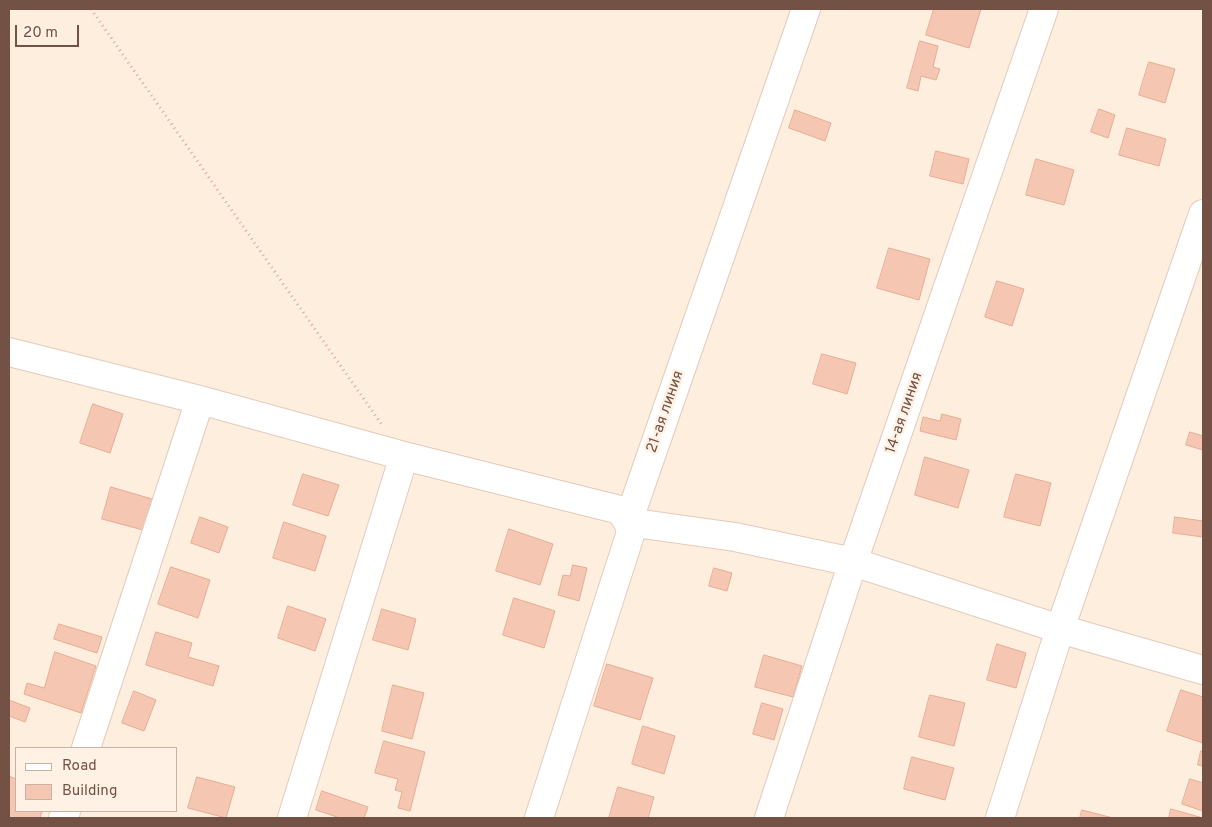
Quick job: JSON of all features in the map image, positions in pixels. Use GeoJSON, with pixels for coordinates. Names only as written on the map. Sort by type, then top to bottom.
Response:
{"type":"FeatureCollection","features":[{"type":"Feature","properties":{"kind":"street","name":"21-ая линия"},"geometry":{"type":"LineString","coordinates":[[539,818],[631,532],[628,522],[806,9]]}},
{"type":"Feature","properties":{"kind":"street","name":"14-ая линия"},"geometry":{"type":"LineString","coordinates":[[769,818],[853,562],[1044,9]]}},
{"type":"Feature","properties":{"kind":"street"},"geometry":{"type":"LineString","coordinates":[[1000,818],[1060,630],[1203,214]]}},
{"type":"Feature","properties":{"kind":"street"},"geometry":{"type":"LineString","coordinates":[[9,352],[200,400],[404,456],[620,510],[628,522],[735,538],[853,562],[1060,630],[1203,670]]}},
{"type":"Feature","properties":{"kind":"street"},"geometry":{"type":"LineString","coordinates":[[86,747],[200,400]]}},
{"type":"Feature","properties":{"kind":"street"},"geometry":{"type":"LineString","coordinates":[[292,818],[404,456]]}},
{"type":"Feature","properties":{"kind":"path"},"geometry":{"type":"LineString","coordinates":[[91,9],[404,456]]}},
{"type":"Feature","properties":{"kind":"building"},"geometry":{"type":"Polygon","coordinates":[[[934,9],[981,9],[969,48],[926,35],[934,9]]]}},
{"type":"Feature","properties":{"kind":"building"},"geometry":{"type":"Polygon","coordinates":[[[920,41],[938,46],[933,67],[940,69],[936,80],[921,76],[918,91],[907,88],[920,41]]]}},
{"type":"Feature","properties":{"kind":"building"},"geometry":{"type":"Polygon","coordinates":[[[1149,62],[1175,69],[1165,103],[1139,95],[1149,62]]]}},
{"type":"Feature","properties":{"kind":"building"},"geometry":{"type":"Polygon","coordinates":[[[1099,109],[1115,115],[1108,138],[1091,132],[1099,109]]]}},
{"type":"Feature","properties":{"kind":"building"},"geometry":{"type":"Polygon","coordinates":[[[795,110],[831,123],[825,141],[789,128],[795,110]]]}},
{"type":"Feature","properties":{"kind":"building"},"geometry":{"type":"Polygon","coordinates":[[[1127,128],[1166,139],[1159,166],[1119,155],[1127,128]]]}},
{"type":"Feature","properties":{"kind":"building"},"geometry":{"type":"Polygon","coordinates":[[[936,151],[969,159],[963,184],[930,176],[936,151]]]}},
{"type":"Feature","properties":{"kind":"building"},"geometry":{"type":"Polygon","coordinates":[[[1036,159],[1074,170],[1064,205],[1026,195],[1036,159]]]}},
{"type":"Feature","properties":{"kind":"building"},"geometry":{"type":"Polygon","coordinates":[[[889,248],[930,259],[919,300],[877,288],[889,248]]]}},
{"type":"Feature","properties":{"kind":"building"},"geometry":{"type":"Polygon","coordinates":[[[997,281],[1024,289],[1012,326],[985,317],[997,281]]]}},
{"type":"Feature","properties":{"kind":"building"},"geometry":{"type":"Polygon","coordinates":[[[822,354],[856,363],[847,394],[813,384],[822,354]]]}},
{"type":"Feature","properties":{"kind":"building"},"geometry":{"type":"Polygon","coordinates":[[[93,404],[123,414],[110,453],[80,443],[93,404]]]}},
{"type":"Feature","properties":{"kind":"building"},"geometry":{"type":"Polygon","coordinates":[[[942,414],[961,419],[956,440],[920,431],[923,417],[940,421],[942,414]]]}},
{"type":"Feature","properties":{"kind":"building"},"geometry":{"type":"Polygon","coordinates":[[[1190,432],[1203,436],[1203,450],[1186,445],[1190,432]]]}},
{"type":"Feature","properties":{"kind":"building"},"geometry":{"type":"Polygon","coordinates":[[[925,457],[969,470],[958,508],[915,495],[925,457]]]}},
{"type":"Feature","properties":{"kind":"building"},"geometry":{"type":"Polygon","coordinates":[[[303,474],[339,485],[328,516],[293,505],[303,474]]]}},
{"type":"Feature","properties":{"kind":"building"},"geometry":{"type":"Polygon","coordinates":[[[1016,474],[1051,483],[1040,526],[1004,517],[1016,474]]]}},
{"type":"Feature","properties":{"kind":"building"},"geometry":{"type":"Polygon","coordinates":[[[111,487],[152,499],[143,530],[102,519],[111,487]]]}},
{"type":"Feature","properties":{"kind":"building"},"geometry":{"type":"Polygon","coordinates":[[[200,517],[228,527],[219,553],[191,543],[200,517]]]}},
{"type":"Feature","properties":{"kind":"building"},"geometry":{"type":"Polygon","coordinates":[[[1175,517],[1203,521],[1203,537],[1173,533],[1175,517]]]}},
{"type":"Feature","properties":{"kind":"building"},"geometry":{"type":"Polygon","coordinates":[[[284,522],[326,536],[315,571],[273,558],[284,522]]]}},
{"type":"Feature","properties":{"kind":"building"},"geometry":{"type":"Polygon","coordinates":[[[509,529],[553,544],[540,585],[496,571],[509,529]]]}},
{"type":"Feature","properties":{"kind":"building"},"geometry":{"type":"Polygon","coordinates":[[[573,565],[587,568],[579,601],[558,595],[563,575],[570,576],[573,565]]]}},
{"type":"Feature","properties":{"kind":"building"},"geometry":{"type":"Polygon","coordinates":[[[171,567],[210,580],[198,618],[158,604],[171,567]]]}},
{"type":"Feature","properties":{"kind":"building"},"geometry":{"type":"Polygon","coordinates":[[[714,568],[732,573],[727,591],[709,586],[714,568]]]}},
{"type":"Feature","properties":{"kind":"building"},"geometry":{"type":"Polygon","coordinates":[[[514,598],[555,611],[544,648],[503,635],[514,598]]]}},
{"type":"Feature","properties":{"kind":"building"},"geometry":{"type":"Polygon","coordinates":[[[288,606],[326,619],[315,651],[278,638],[288,606]]]}},
{"type":"Feature","properties":{"kind":"building"},"geometry":{"type":"Polygon","coordinates":[[[382,609],[416,619],[408,650],[373,640],[382,609]]]}},
{"type":"Feature","properties":{"kind":"building"},"geometry":{"type":"Polygon","coordinates":[[[59,624],[102,637],[97,653],[54,639],[59,624]]]}},
{"type":"Feature","properties":{"kind":"building"},"geometry":{"type":"Polygon","coordinates":[[[156,632],[192,643],[188,657],[219,666],[213,686],[146,665],[156,632]]]}},
{"type":"Feature","properties":{"kind":"building"},"geometry":{"type":"Polygon","coordinates":[[[997,644],[1026,653],[1016,688],[987,680],[997,644]]]}},
{"type":"Feature","properties":{"kind":"building"},"geometry":{"type":"Polygon","coordinates":[[[55,652],[96,666],[81,713],[24,694],[27,683],[44,688],[55,652]]]}},
{"type":"Feature","properties":{"kind":"building"},"geometry":{"type":"Polygon","coordinates":[[[764,655],[802,666],[793,697],[755,687],[764,655]]]}},
{"type":"Feature","properties":{"kind":"building"},"geometry":{"type":"Polygon","coordinates":[[[607,664],[653,678],[640,720],[594,706],[607,664]]]}},
{"type":"Feature","properties":{"kind":"building"},"geometry":{"type":"Polygon","coordinates":[[[393,685],[424,693],[412,739],[382,731],[393,685]]]}},
{"type":"Feature","properties":{"kind":"building"},"geometry":{"type":"Polygon","coordinates":[[[1181,690],[1203,697],[1203,743],[1167,731],[1181,690]]]}},
{"type":"Feature","properties":{"kind":"building"},"geometry":{"type":"Polygon","coordinates":[[[134,691],[156,700],[144,731],[122,723],[134,691]]]}},
{"type":"Feature","properties":{"kind":"building"},"geometry":{"type":"Polygon","coordinates":[[[930,695],[965,703],[954,746],[919,737],[930,695]]]}},
{"type":"Feature","properties":{"kind":"building"},"geometry":{"type":"Polygon","coordinates":[[[9,700],[30,708],[25,722],[9,716],[9,700]]]}},
{"type":"Feature","properties":{"kind":"building"},"geometry":{"type":"Polygon","coordinates":[[[762,703],[783,709],[774,740],[753,734],[762,703]]]}},
{"type":"Feature","properties":{"kind":"building"},"geometry":{"type":"Polygon","coordinates":[[[643,726],[675,736],[664,774],[632,764],[643,726]]]}},
{"type":"Feature","properties":{"kind":"building"},"geometry":{"type":"Polygon","coordinates":[[[384,741],[425,752],[410,811],[398,808],[402,792],[395,790],[398,779],[375,773],[384,741]]]}},
{"type":"Feature","properties":{"kind":"building"},"geometry":{"type":"Polygon","coordinates":[[[1201,751],[1203,751],[1203,766],[1198,765],[1201,751]]]}},
{"type":"Feature","properties":{"kind":"building"},"geometry":{"type":"Polygon","coordinates":[[[912,757],[954,768],[945,800],[904,789],[912,757]]]}},
{"type":"Feature","properties":{"kind":"building"},"geometry":{"type":"Polygon","coordinates":[[[9,776],[15,779],[15,812],[42,812],[40,818],[9,818],[9,776]]]}},
{"type":"Feature","properties":{"kind":"building"},"geometry":{"type":"Polygon","coordinates":[[[197,777],[235,787],[226,818],[188,808],[197,777]]]}},
{"type":"Feature","properties":{"kind":"building"},"geometry":{"type":"Polygon","coordinates":[[[1190,779],[1203,783],[1203,811],[1182,804],[1190,779]]]}},
{"type":"Feature","properties":{"kind":"building"},"geometry":{"type":"Polygon","coordinates":[[[618,787],[654,797],[648,818],[609,818],[618,787]]]}},
{"type":"Feature","properties":{"kind":"building"},"geometry":{"type":"Polygon","coordinates":[[[322,791],[368,807],[364,818],[340,818],[316,810],[322,791]]]}},
{"type":"Feature","properties":{"kind":"building"},"geometry":{"type":"Polygon","coordinates":[[[1171,809],[1203,818],[1169,818],[1171,809]]]}},
{"type":"Feature","properties":{"kind":"building"},"geometry":{"type":"Polygon","coordinates":[[[1082,810],[1113,818],[1080,818],[1082,810]]]}}]}
